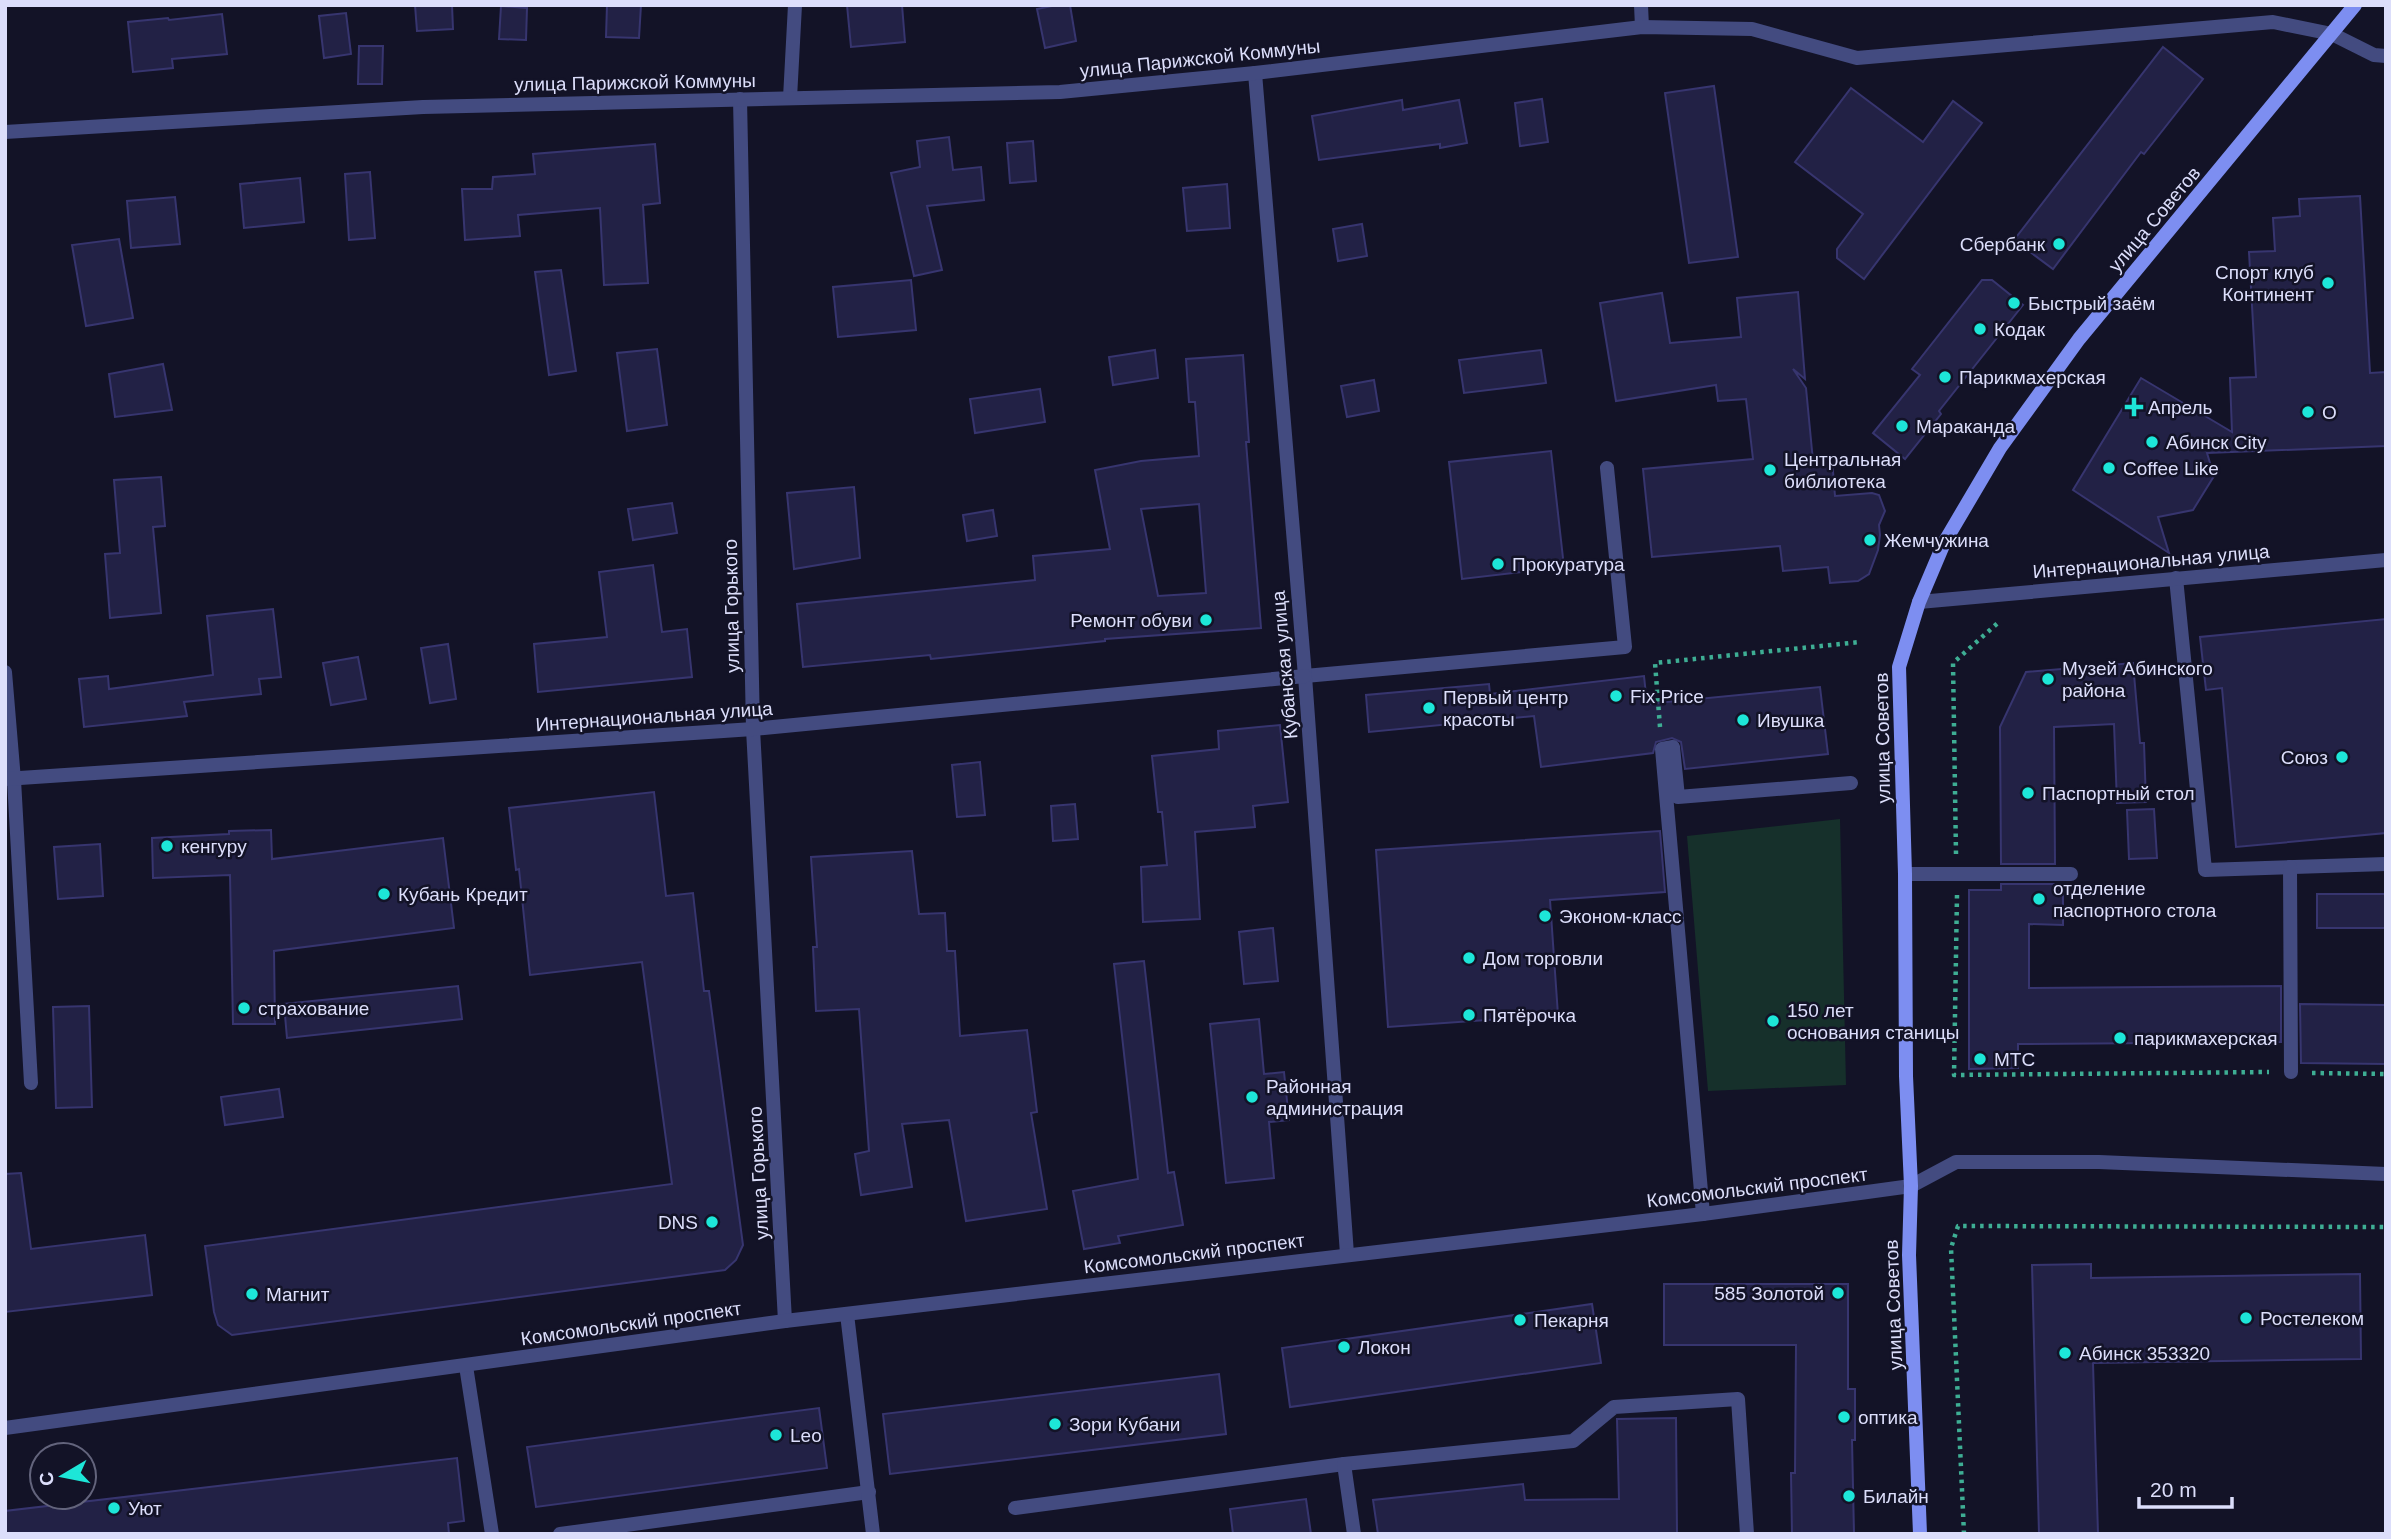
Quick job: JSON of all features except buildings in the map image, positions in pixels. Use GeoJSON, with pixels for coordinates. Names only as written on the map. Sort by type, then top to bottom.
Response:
{"type":"FeatureCollection","features":[{"type":"Feature","properties":{"kind":"main road","name":"улица Советов"},"geometry":{"type":"LineString","coordinates":[[1920,1534],[1909,1255],[1911,1186],[1906,1076],[1905,874],[1899,667],[1919,602],[1944,543],[2000,448],[2079,339],[2355,5]]}},
{"type":"Feature","properties":{"kind":"street"},"geometry":{"type":"LineString","coordinates":[[790,98],[795,5]]}},
{"type":"Feature","properties":{"kind":"street"},"geometry":{"type":"LineString","coordinates":[[1641,5],[1642,27]]}},
{"type":"Feature","properties":{"kind":"street","name":"улица Парижской Коммуны"},"geometry":{"type":"LineString","coordinates":[[5,132],[423,107],[1060,92],[1255,73],[1642,27],[1752,29],[1857,58],[2273,22],[2332,34],[2374,55],[2386,56]]}},
{"type":"Feature","properties":{"kind":"street","name":"Кубанская улица"},"geometry":{"type":"LineString","coordinates":[[1255,73],[1305,676],[1347,1255]]}},
{"type":"Feature","properties":{"kind":"street","name":"улица Горького"},"geometry":{"type":"LineString","coordinates":[[740,99],[753,729],[785,1321]]}},
{"type":"Feature","properties":{"kind":"street","name":"Интернациональная улица"},"geometry":{"type":"LineString","coordinates":[[10,779],[753,729],[1625,647],[1607,468]]}},
{"type":"Feature","properties":{"kind":"street","name":"Интернациональная улица"},"geometry":{"type":"LineString","coordinates":[[1919,602],[2386,560]]}},
{"type":"Feature","properties":{"kind":"street"},"geometry":{"type":"LineString","coordinates":[[2176,578],[2205,870],[2386,864]]}},
{"type":"Feature","properties":{"kind":"street"},"geometry":{"type":"LineString","coordinates":[[5,672],[31,1083]]}},
{"type":"Feature","properties":{"kind":"street"},"geometry":{"type":"LineString","coordinates":[[1703,1214],[1662,749],[1673,747],[1678,797],[1851,783]]}},
{"type":"Feature","properties":{"kind":"street"},"geometry":{"type":"LineString","coordinates":[[2290,867],[2291,1072]]}},
{"type":"Feature","properties":{"kind":"street"},"geometry":{"type":"LineString","coordinates":[[1905,874],[2071,874]]}},
{"type":"Feature","properties":{"kind":"street","name":"Комсомольский проспект"},"geometry":{"type":"LineString","coordinates":[[5,1428],[785,1321],[1703,1214],[1911,1186],[1956,1161],[2099,1163],[2386,1174]]}},
{"type":"Feature","properties":{"kind":"street"},"geometry":{"type":"LineString","coordinates":[[847,1314],[873,1534]]}},
{"type":"Feature","properties":{"kind":"street"},"geometry":{"type":"LineString","coordinates":[[466,1366],[492,1534]]}},
{"type":"Feature","properties":{"kind":"street"},"geometry":{"type":"LineString","coordinates":[[1015,1507],[1344,1464],[1573,1441],[1614,1407],[1738,1399],[1747,1534]]}},
{"type":"Feature","properties":{"kind":"street"},"geometry":{"type":"LineString","coordinates":[[1344,1464],[1354,1534]]}},
{"type":"Feature","properties":{"kind":"street"},"geometry":{"type":"LineString","coordinates":[[561,1534],[869,1492]]}},
{"type":"Feature","properties":{"kind":"path"},"geometry":{"type":"LineString","coordinates":[[2000,621],[1953,663],[1957,874],[1954,1075],[2291,1072],[2386,1074]]}},
{"type":"Feature","properties":{"kind":"path"},"geometry":{"type":"LineString","coordinates":[[1662,749],[1655,663],[1860,642]]}},
{"type":"Feature","properties":{"kind":"path"},"geometry":{"type":"LineString","coordinates":[[1964,1534],[1951,1248],[1958,1226],[2386,1227]]}},
{"type":"Feature","properties":{"kind":"green space"},"geometry":{"type":"Polygon","coordinates":[[[1840,819],[1846,1085],[1708,1091],[1687,836],[1840,819]]]}},
{"type":"Feature","properties":{"kind":"place","name":"Сбербанк"},"geometry":{"type":"Point","coordinates":[2059,244]}},
{"type":"Feature","properties":{"kind":"place","name":"Спорт клуб Континент"},"geometry":{"type":"Point","coordinates":[2328,283]}},
{"type":"Feature","properties":{"kind":"place","name":"Быстрый заём"},"geometry":{"type":"Point","coordinates":[2014,303]}},
{"type":"Feature","properties":{"kind":"place","name":"Кодак"},"geometry":{"type":"Point","coordinates":[1980,329]}},
{"type":"Feature","properties":{"kind":"place","name":"Парикмахерская"},"geometry":{"type":"Point","coordinates":[1945,377]}},
{"type":"Feature","properties":{"kind":"place","name":"Апрель"},"geometry":{"type":"Point","coordinates":[2134,407]}},
{"type":"Feature","properties":{"kind":"place","name":"О"},"geometry":{"type":"Point","coordinates":[2308,412]}},
{"type":"Feature","properties":{"kind":"place","name":"Мараканда"},"geometry":{"type":"Point","coordinates":[1902,426]}},
{"type":"Feature","properties":{"kind":"place","name":"Абинск City"},"geometry":{"type":"Point","coordinates":[2152,442]}},
{"type":"Feature","properties":{"kind":"place","name":"Coffee Like"},"geometry":{"type":"Point","coordinates":[2109,468]}},
{"type":"Feature","properties":{"kind":"place","name":"Центральная библиотека"},"geometry":{"type":"Point","coordinates":[1770,470]}},
{"type":"Feature","properties":{"kind":"place","name":"Жемчужина"},"geometry":{"type":"Point","coordinates":[1870,540]}},
{"type":"Feature","properties":{"kind":"place","name":"Прокуратура"},"geometry":{"type":"Point","coordinates":[1498,564]}},
{"type":"Feature","properties":{"kind":"place","name":"Ремонт обуви"},"geometry":{"type":"Point","coordinates":[1206,620]}},
{"type":"Feature","properties":{"kind":"place","name":"Музей Абинского района"},"geometry":{"type":"Point","coordinates":[2048,679]}},
{"type":"Feature","properties":{"kind":"place","name":"Fix Price"},"geometry":{"type":"Point","coordinates":[1616,696]}},
{"type":"Feature","properties":{"kind":"place","name":"Первый центр красоты"},"geometry":{"type":"Point","coordinates":[1429,708]}},
{"type":"Feature","properties":{"kind":"place","name":"Ивушка"},"geometry":{"type":"Point","coordinates":[1743,720]}},
{"type":"Feature","properties":{"kind":"place","name":"Союз"},"geometry":{"type":"Point","coordinates":[2342,757]}},
{"type":"Feature","properties":{"kind":"place","name":"Паспортный стол"},"geometry":{"type":"Point","coordinates":[2028,793]}},
{"type":"Feature","properties":{"kind":"place","name":"кенгуру"},"geometry":{"type":"Point","coordinates":[167,846]}},
{"type":"Feature","properties":{"kind":"place","name":"Кубань Кредит"},"geometry":{"type":"Point","coordinates":[384,894]}},
{"type":"Feature","properties":{"kind":"place","name":"отделение паспортного стола"},"geometry":{"type":"Point","coordinates":[2039,899]}},
{"type":"Feature","properties":{"kind":"place","name":"Эконом-класс"},"geometry":{"type":"Point","coordinates":[1545,916]}},
{"type":"Feature","properties":{"kind":"place","name":"Дом торговли"},"geometry":{"type":"Point","coordinates":[1469,958]}},
{"type":"Feature","properties":{"kind":"place","name":"страхование"},"geometry":{"type":"Point","coordinates":[244,1008]}},
{"type":"Feature","properties":{"kind":"place","name":"Пятёрочка"},"geometry":{"type":"Point","coordinates":[1469,1015]}},
{"type":"Feature","properties":{"kind":"place","name":"150 лет основания станицы"},"geometry":{"type":"Point","coordinates":[1773,1021]}},
{"type":"Feature","properties":{"kind":"place","name":"парикмахерская"},"geometry":{"type":"Point","coordinates":[2120,1038]}},
{"type":"Feature","properties":{"kind":"place","name":"МТС"},"geometry":{"type":"Point","coordinates":[1980,1059]}},
{"type":"Feature","properties":{"kind":"place","name":"Районная администрация"},"geometry":{"type":"Point","coordinates":[1252,1097]}},
{"type":"Feature","properties":{"kind":"place","name":"DNS"},"geometry":{"type":"Point","coordinates":[712,1222]}},
{"type":"Feature","properties":{"kind":"place","name":"585 Золотой"},"geometry":{"type":"Point","coordinates":[1838,1293]}},
{"type":"Feature","properties":{"kind":"place","name":"Магнит"},"geometry":{"type":"Point","coordinates":[252,1294]}},
{"type":"Feature","properties":{"kind":"place","name":"Ростелеком"},"geometry":{"type":"Point","coordinates":[2246,1318]}},
{"type":"Feature","properties":{"kind":"place","name":"Пекарня"},"geometry":{"type":"Point","coordinates":[1520,1320]}},
{"type":"Feature","properties":{"kind":"place","name":"Локон"},"geometry":{"type":"Point","coordinates":[1344,1347]}},
{"type":"Feature","properties":{"kind":"place","name":"Абинск 353320"},"geometry":{"type":"Point","coordinates":[2065,1353]}},
{"type":"Feature","properties":{"kind":"place","name":"оптика"},"geometry":{"type":"Point","coordinates":[1844,1417]}},
{"type":"Feature","properties":{"kind":"place","name":"Зори Кубани"},"geometry":{"type":"Point","coordinates":[1055,1424]}},
{"type":"Feature","properties":{"kind":"place","name":"Leo"},"geometry":{"type":"Point","coordinates":[776,1435]}},
{"type":"Feature","properties":{"kind":"place","name":"Билайн"},"geometry":{"type":"Point","coordinates":[1849,1496]}},
{"type":"Feature","properties":{"kind":"place","name":"Уют"},"geometry":{"type":"Point","coordinates":[114,1508]}}]}
